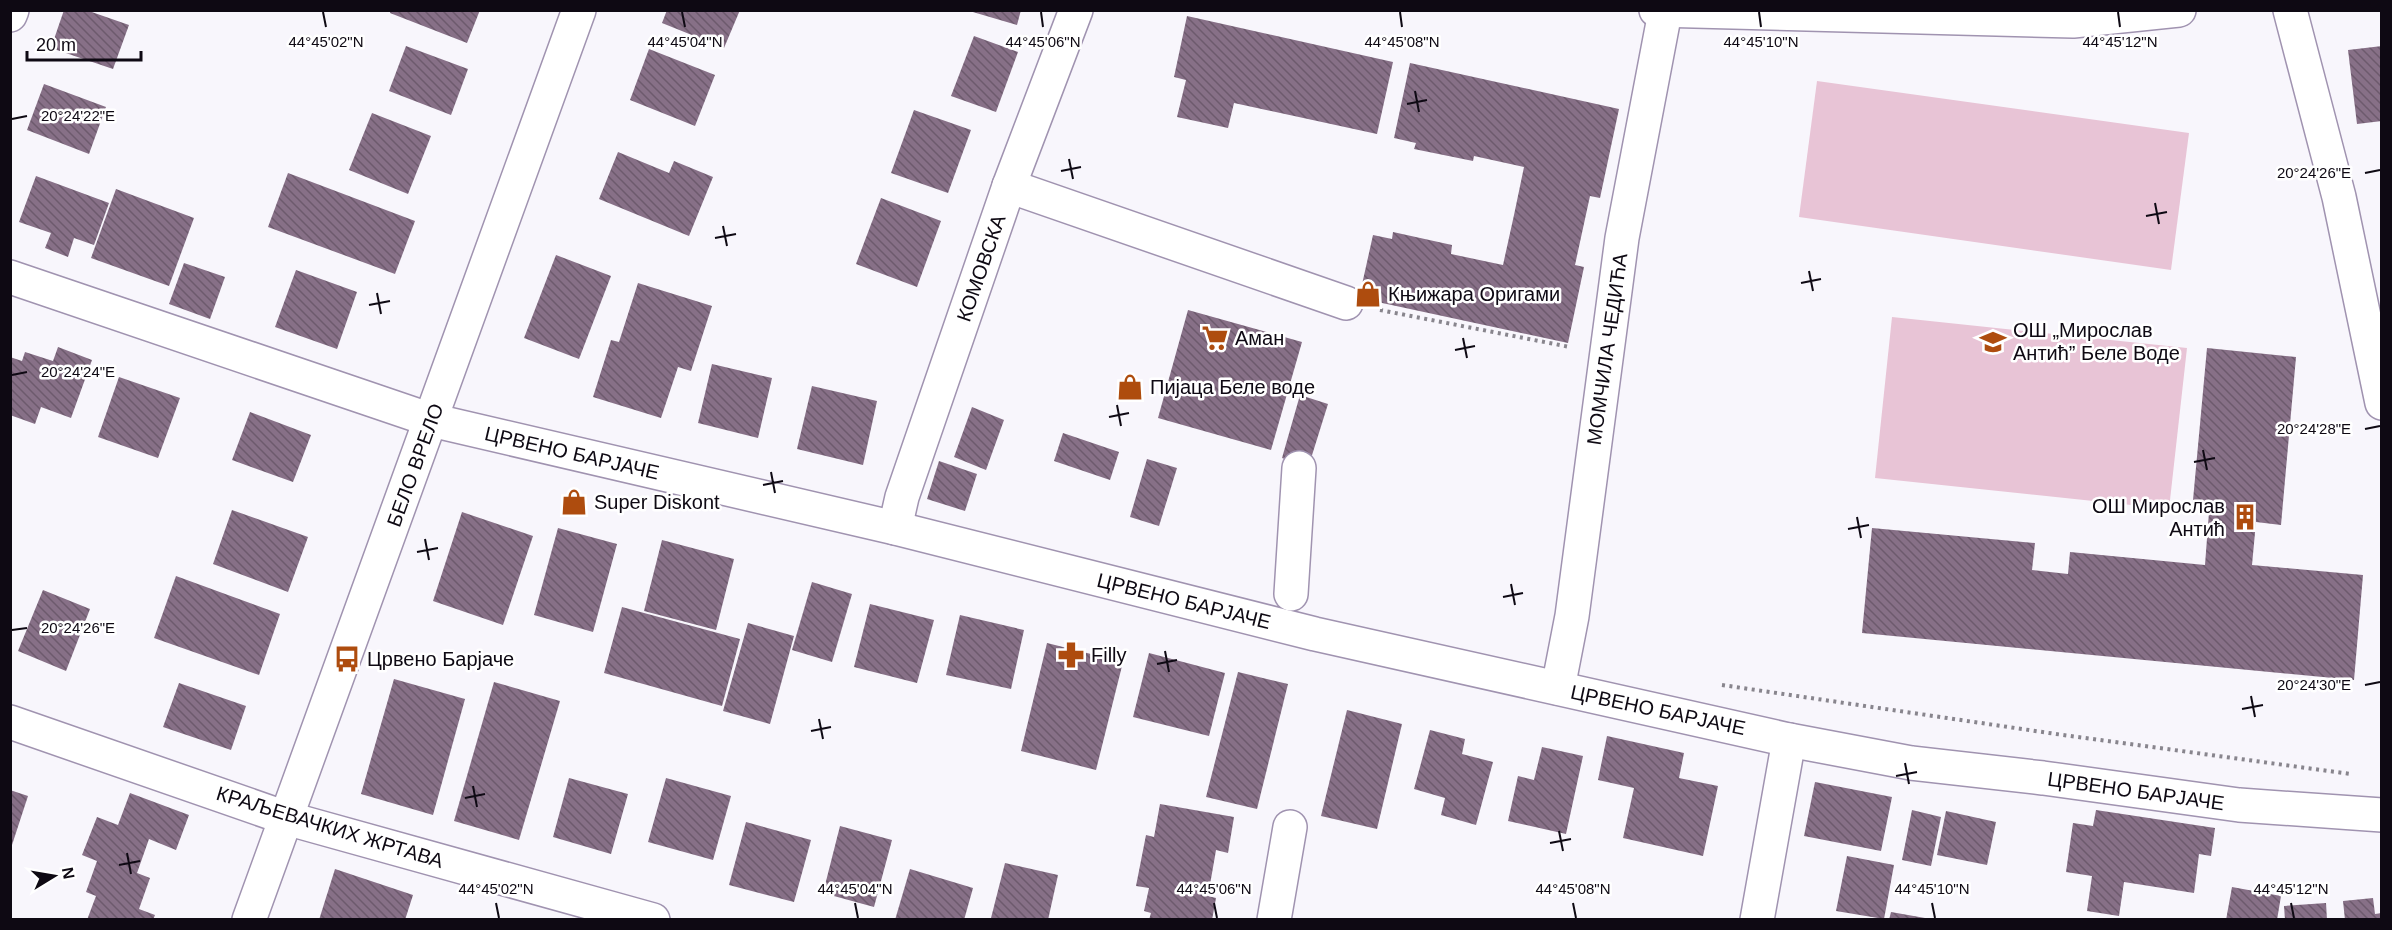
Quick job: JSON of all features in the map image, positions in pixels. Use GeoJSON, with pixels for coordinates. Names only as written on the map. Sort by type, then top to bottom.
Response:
{"type":"FeatureCollection","features":[{"type":"Feature","properties":{"kind":"street"},"geometry":{"type":"LineString","coordinates":[[10,15],[12,10]]}},
{"type":"Feature","properties":{"kind":"street","name":"БЕЛО ВРЕЛО"},"geometry":{"type":"LineString","coordinates":[[249,920],[579,10]]}},
{"type":"Feature","properties":{"kind":"street","name":"КОМОВСКА"},"geometry":{"type":"LineString","coordinates":[[895,528],[903,497],[1009,186],[1076,10]]}},
{"type":"Feature","properties":{"kind":"street","name":"МОМЧИЛА ЧЕДИЋА"},"geometry":{"type":"LineString","coordinates":[[1558,688],[1572,616],[1622,238],[1661,11],[2073,21],[2179,10]]}},
{"type":"Feature","properties":{"kind":"street"},"geometry":{"type":"LineString","coordinates":[[2290,10],[2337,187],[2382,403]]}},
{"type":"Feature","properties":{"kind":"street"},"geometry":{"type":"LineString","coordinates":[[1009,186],[1346,303]]}},
{"type":"Feature","properties":{"kind":"street","name":"ЦРВЕНО БАРЈАЧЕ"},"geometry":{"type":"LineString","coordinates":[[10,277],[431,420],[895,528],[1281,626],[1789,740],[1911,763],[2043,778],[2239,805],[2382,815]]}},
{"type":"Feature","properties":{"kind":"street"},"geometry":{"type":"LineString","coordinates":[[1291,594],[1299,468]]}},
{"type":"Feature","properties":{"kind":"street","name":"КРАЉЕВАЧКИХ ЖРТАВА"},"geometry":{"type":"LineString","coordinates":[[10,722],[286,818],[653,920]]}},
{"type":"Feature","properties":{"kind":"street"},"geometry":{"type":"LineString","coordinates":[[1757,920],[1789,740]]}},
{"type":"Feature","properties":{"kind":"street"},"geometry":{"type":"LineString","coordinates":[[1274,920],[1290,827]]}},
{"type":"Feature","properties":{"kind":"path"},"geometry":{"type":"LineString","coordinates":[[1346,303],[1606,355]]}},
{"type":"Feature","properties":{"kind":"path"},"geometry":{"type":"LineString","coordinates":[[1718,684],[1879,710],[2358,775]]}},
{"type":"Feature","properties":{"kind":"shaded area"},"geometry":{"type":"Polygon","coordinates":[[[1817,81],[2189,133],[2171,270],[1799,217],[1817,81]]]}},
{"type":"Feature","properties":{"kind":"shaded area"},"geometry":{"type":"Polygon","coordinates":[[[1892,317],[2187,348],[2169,509],[1875,478],[1892,317]]]}},
{"type":"Feature","properties":{"kind":"building"},"geometry":{"type":"Polygon","coordinates":[[[64,10],[86,10],[129,25],[113,69],[51,48],[64,10]]]}},
{"type":"Feature","properties":{"kind":"building"},"geometry":{"type":"Polygon","coordinates":[[[391,10],[480,10],[467,43],[390,13],[391,10]]]}},
{"type":"Feature","properties":{"kind":"building"},"geometry":{"type":"Polygon","coordinates":[[[667,10],[740,10],[724,48],[662,23],[667,10]]]}},
{"type":"Feature","properties":{"kind":"building"},"geometry":{"type":"Polygon","coordinates":[[[966,10],[1021,10],[1017,25],[966,10]]]}},
{"type":"Feature","properties":{"kind":"building"},"geometry":{"type":"Polygon","coordinates":[[[1187,16],[1393,62],[1377,134],[1234,103],[1228,128],[1177,117],[1186,80],[1174,77],[1187,16]]]}},
{"type":"Feature","properties":{"kind":"building"},"geometry":{"type":"Polygon","coordinates":[[[974,36],[1018,52],[996,112],[951,96],[974,36]]]}},
{"type":"Feature","properties":{"kind":"building"},"geometry":{"type":"Polygon","coordinates":[[[406,46],[468,69],[451,115],[389,91],[406,46]]]}},
{"type":"Feature","properties":{"kind":"building"},"geometry":{"type":"Polygon","coordinates":[[[2382,46],[2382,121],[2357,124],[2348,50],[2382,46]]]}},
{"type":"Feature","properties":{"kind":"building"},"geometry":{"type":"Polygon","coordinates":[[[649,49],[715,75],[695,126],[630,100],[649,49]]]}},
{"type":"Feature","properties":{"kind":"building"},"geometry":{"type":"Polygon","coordinates":[[[1410,63],[1619,109],[1600,198],[1590,196],[1575,265],[1584,267],[1568,343],[1359,298],[1373,235],[1392,239],[1393,232],[1452,245],[1451,254],[1503,265],[1514,215],[1524,167],[1474,156],[1473,161],[1414,149],[1416,143],[1394,138],[1410,63]]]}},
{"type":"Feature","properties":{"kind":"building"},"geometry":{"type":"Polygon","coordinates":[[[44,84],[106,107],[89,154],[27,130],[44,84]]]}},
{"type":"Feature","properties":{"kind":"building"},"geometry":{"type":"Polygon","coordinates":[[[914,110],[971,130],[948,193],[891,173],[914,110]]]}},
{"type":"Feature","properties":{"kind":"building"},"geometry":{"type":"Polygon","coordinates":[[[372,113],[431,136],[408,194],[349,170],[372,113]]]}},
{"type":"Feature","properties":{"kind":"building"},"geometry":{"type":"Polygon","coordinates":[[[618,152],[669,173],[674,161],[713,177],[689,236],[599,199],[618,152]]]}},
{"type":"Feature","properties":{"kind":"building"},"geometry":{"type":"Polygon","coordinates":[[[288,173],[415,221],[395,274],[268,227],[288,173]]]}},
{"type":"Feature","properties":{"kind":"building"},"geometry":{"type":"Polygon","coordinates":[[[36,176],[109,203],[94,245],[74,238],[68,257],[45,248],[51,233],[19,222],[36,176]]]}},
{"type":"Feature","properties":{"kind":"building"},"geometry":{"type":"Polygon","coordinates":[[[116,189],[194,218],[169,286],[91,258],[116,189]]]}},
{"type":"Feature","properties":{"kind":"building"},"geometry":{"type":"Polygon","coordinates":[[[881,198],[941,221],[917,287],[856,264],[881,198]]]}},
{"type":"Feature","properties":{"kind":"building"},"geometry":{"type":"Polygon","coordinates":[[[556,255],[611,276],[579,359],[524,338],[556,255]]]}},
{"type":"Feature","properties":{"kind":"building"},"geometry":{"type":"Polygon","coordinates":[[[184,263],[225,277],[210,319],[169,304],[184,263]]]}},
{"type":"Feature","properties":{"kind":"building"},"geometry":{"type":"Polygon","coordinates":[[[296,270],[357,292],[337,349],[275,327],[296,270]]]}},
{"type":"Feature","properties":{"kind":"building"},"geometry":{"type":"Polygon","coordinates":[[[638,283],[712,306],[691,371],[678,367],[661,418],[593,397],[611,340],[619,342],[638,283]]]}},
{"type":"Feature","properties":{"kind":"building"},"geometry":{"type":"Polygon","coordinates":[[[1188,310],[1302,342],[1271,450],[1158,418],[1188,310]]]}},
{"type":"Feature","properties":{"kind":"building"},"geometry":{"type":"Polygon","coordinates":[[[58,347],[92,360],[71,418],[41,407],[35,424],[10,415],[10,357],[22,361],[25,352],[53,361],[58,347]]]}},
{"type":"Feature","properties":{"kind":"building","name":"ОШ Мирослав Антић"},"geometry":{"type":"Polygon","coordinates":[[[2207,348],[2296,357],[2281,525],[2256,522],[2252,565],[2363,575],[2354,680],[1862,633],[1872,528],[2035,543],[2032,570],[2068,574],[2070,552],[2205,565],[2209,512],[2192,511],[2207,348]]]}},
{"type":"Feature","properties":{"kind":"building"},"geometry":{"type":"Polygon","coordinates":[[[712,364],[772,378],[758,438],[698,423],[712,364]]]}},
{"type":"Feature","properties":{"kind":"building"},"geometry":{"type":"Polygon","coordinates":[[[119,377],[180,398],[158,458],[98,437],[119,377]]]}},
{"type":"Feature","properties":{"kind":"building"},"geometry":{"type":"Polygon","coordinates":[[[812,386],[877,401],[863,465],[797,449],[812,386]]]}},
{"type":"Feature","properties":{"kind":"building"},"geometry":{"type":"Polygon","coordinates":[[[1300,395],[1328,404],[1308,468],[1282,458],[1300,395]]]}},
{"type":"Feature","properties":{"kind":"building"},"geometry":{"type":"Polygon","coordinates":[[[972,407],[1004,420],[986,470],[954,457],[972,407]]]}},
{"type":"Feature","properties":{"kind":"building"},"geometry":{"type":"Polygon","coordinates":[[[250,412],[311,435],[293,482],[232,460],[250,412]]]}},
{"type":"Feature","properties":{"kind":"building"},"geometry":{"type":"Polygon","coordinates":[[[1063,433],[1119,452],[1110,480],[1054,461],[1063,433]]]}},
{"type":"Feature","properties":{"kind":"building"},"geometry":{"type":"Polygon","coordinates":[[[1147,459],[1177,468],[1159,526],[1130,517],[1147,459]]]}},
{"type":"Feature","properties":{"kind":"building"},"geometry":{"type":"Polygon","coordinates":[[[939,461],[977,474],[965,511],[927,499],[939,461]]]}},
{"type":"Feature","properties":{"kind":"building"},"geometry":{"type":"Polygon","coordinates":[[[232,510],[308,537],[288,592],[213,564],[232,510]]]}},
{"type":"Feature","properties":{"kind":"building"},"geometry":{"type":"Polygon","coordinates":[[[462,512],[533,536],[503,625],[433,601],[462,512]]]}},
{"type":"Feature","properties":{"kind":"building"},"geometry":{"type":"Polygon","coordinates":[[[558,528],[617,544],[593,632],[534,615],[558,528]]]}},
{"type":"Feature","properties":{"kind":"building"},"geometry":{"type":"Polygon","coordinates":[[[662,540],[734,559],[716,630],[644,611],[662,540]]]}},
{"type":"Feature","properties":{"kind":"building"},"geometry":{"type":"Polygon","coordinates":[[[176,576],[280,614],[259,675],[154,638],[176,576]]]}},
{"type":"Feature","properties":{"kind":"building"},"geometry":{"type":"Polygon","coordinates":[[[812,582],[852,594],[832,662],[792,650],[812,582]]]}},
{"type":"Feature","properties":{"kind":"building"},"geometry":{"type":"Polygon","coordinates":[[[43,590],[90,609],[66,671],[18,651],[43,590]]]}},
{"type":"Feature","properties":{"kind":"building"},"geometry":{"type":"Polygon","coordinates":[[[870,604],[934,620],[917,683],[854,667],[870,604]]]}},
{"type":"Feature","properties":{"kind":"building"},"geometry":{"type":"Polygon","coordinates":[[[622,607],[740,639],[722,706],[604,673],[622,607]]]}},
{"type":"Feature","properties":{"kind":"building"},"geometry":{"type":"Polygon","coordinates":[[[960,615],[1024,630],[1011,689],[946,675],[960,615]]]}},
{"type":"Feature","properties":{"kind":"building"},"geometry":{"type":"Polygon","coordinates":[[[748,623],[794,636],[770,724],[723,711],[748,623]]]}},
{"type":"Feature","properties":{"kind":"building"},"geometry":{"type":"Polygon","coordinates":[[[1047,643],[1123,662],[1096,770],[1021,751],[1047,643]]]}},
{"type":"Feature","properties":{"kind":"building"},"geometry":{"type":"Polygon","coordinates":[[[1149,653],[1225,673],[1209,736],[1133,717],[1149,653]]]}},
{"type":"Feature","properties":{"kind":"building"},"geometry":{"type":"Polygon","coordinates":[[[1238,672],[1288,684],[1257,809],[1206,797],[1238,672]]]}},
{"type":"Feature","properties":{"kind":"building"},"geometry":{"type":"Polygon","coordinates":[[[394,679],[465,699],[433,815],[361,794],[394,679]]]}},
{"type":"Feature","properties":{"kind":"building"},"geometry":{"type":"Polygon","coordinates":[[[494,682],[560,701],[519,840],[454,821],[494,682]]]}},
{"type":"Feature","properties":{"kind":"building"},"geometry":{"type":"Polygon","coordinates":[[[179,683],[246,706],[231,750],[163,727],[179,683]]]}},
{"type":"Feature","properties":{"kind":"building"},"geometry":{"type":"Polygon","coordinates":[[[1347,710],[1402,724],[1377,829],[1321,816],[1347,710]]]}},
{"type":"Feature","properties":{"kind":"building"},"geometry":{"type":"Polygon","coordinates":[[[1430,730],[1465,739],[1462,754],[1493,762],[1476,825],[1441,815],[1445,798],[1414,789],[1430,730]]]}},
{"type":"Feature","properties":{"kind":"building"},"geometry":{"type":"Polygon","coordinates":[[[1607,736],[1684,753],[1679,778],[1718,786],[1703,856],[1623,838],[1634,788],[1598,780],[1607,736]]]}},
{"type":"Feature","properties":{"kind":"building"},"geometry":{"type":"Polygon","coordinates":[[[1542,747],[1583,756],[1566,834],[1508,821],[1518,776],[1534,780],[1542,747]]]}},
{"type":"Feature","properties":{"kind":"building"},"geometry":{"type":"Polygon","coordinates":[[[569,778],[628,794],[611,854],[553,837],[569,778]]]}},
{"type":"Feature","properties":{"kind":"building"},"geometry":{"type":"Polygon","coordinates":[[[666,778],[731,796],[713,860],[648,842],[666,778]]]}},
{"type":"Feature","properties":{"kind":"building"},"geometry":{"type":"Polygon","coordinates":[[[1815,782],[1892,797],[1881,851],[1804,836],[1815,782]]]}},
{"type":"Feature","properties":{"kind":"building"},"geometry":{"type":"Polygon","coordinates":[[[10,790],[28,796],[11,848],[10,848],[10,790]]]}},
{"type":"Feature","properties":{"kind":"building"},"geometry":{"type":"Polygon","coordinates":[[[130,793],[189,815],[176,850],[149,839],[137,873],[150,878],[139,909],[155,915],[153,920],[87,920],[96,896],[86,892],[97,861],[82,855],[97,817],[118,825],[130,793]]]}},
{"type":"Feature","properties":{"kind":"building"},"geometry":{"type":"Polygon","coordinates":[[[1160,804],[1234,817],[1228,853],[1216,850],[1208,896],[1216,898],[1212,920],[1149,920],[1151,913],[1144,911],[1149,888],[1136,886],[1146,835],[1154,837],[1160,804]]]}},
{"type":"Feature","properties":{"kind":"building"},"geometry":{"type":"Polygon","coordinates":[[[1912,810],[1941,817],[1931,866],[1902,860],[1912,810]]]}},
{"type":"Feature","properties":{"kind":"building"},"geometry":{"type":"Polygon","coordinates":[[[2096,810],[2215,828],[2211,856],[2199,854],[2194,893],[2124,882],[2119,916],[2087,911],[2092,876],[2066,872],[2073,823],[2093,826],[2096,810]]]}},
{"type":"Feature","properties":{"kind":"building"},"geometry":{"type":"Polygon","coordinates":[[[1946,811],[1996,822],[1987,865],[1937,855],[1946,811]]]}},
{"type":"Feature","properties":{"kind":"building"},"geometry":{"type":"Polygon","coordinates":[[[746,822],[811,840],[794,902],[729,885],[746,822]]]}},
{"type":"Feature","properties":{"kind":"building"},"geometry":{"type":"Polygon","coordinates":[[[840,826],[892,840],[874,907],[823,893],[840,826]]]}},
{"type":"Feature","properties":{"kind":"building"},"geometry":{"type":"Polygon","coordinates":[[[1847,856],[1894,865],[1884,919],[1836,911],[1847,856]]]}},
{"type":"Feature","properties":{"kind":"building"},"geometry":{"type":"Polygon","coordinates":[[[1005,863],[1058,875],[1048,920],[991,918],[1005,863]]]}},
{"type":"Feature","properties":{"kind":"building"},"geometry":{"type":"Polygon","coordinates":[[[335,869],[413,895],[405,920],[319,920],[335,869]]]}},
{"type":"Feature","properties":{"kind":"building"},"geometry":{"type":"Polygon","coordinates":[[[910,869],[973,888],[964,920],[895,920],[910,869]]]}},
{"type":"Feature","properties":{"kind":"building"},"geometry":{"type":"Polygon","coordinates":[[[2232,887],[2281,896],[2277,920],[2226,920],[2232,887]]]}},
{"type":"Feature","properties":{"kind":"building"},"geometry":{"type":"Polygon","coordinates":[[[2373,898],[2375,914],[2382,913],[2382,920],[2345,920],[2343,901],[2373,898]]]}},
{"type":"Feature","properties":{"kind":"building"},"geometry":{"type":"Polygon","coordinates":[[[2326,903],[2327,920],[2285,920],[2284,906],[2326,903]]]}},
{"type":"Feature","properties":{"kind":"building"},"geometry":{"type":"Polygon","coordinates":[[[1891,912],[1925,918],[1925,920],[1889,920],[1891,912]]]}},
{"type":"Feature","properties":{"kind":"place","name":"Књижара Оригами"},"geometry":{"type":"Point","coordinates":[1368,294]}},
{"type":"Feature","properties":{"kind":"place","name":"Аман"},"geometry":{"type":"Point","coordinates":[1215,338]}},
{"type":"Feature","properties":{"kind":"place","name":"ОШ „Мирослав Антић” Беле Воде"},"geometry":{"type":"Point","coordinates":[1993,342]}},
{"type":"Feature","properties":{"kind":"place","name":"Пијаца Беле воде"},"geometry":{"type":"Point","coordinates":[1130,387]}},
{"type":"Feature","properties":{"kind":"place","name":"Super Diskont"},"geometry":{"type":"Point","coordinates":[574,502]}},
{"type":"Feature","properties":{"kind":"place","name":"ОШ Мирослав Антић"},"geometry":{"type":"Point","coordinates":[2245,517]}},
{"type":"Feature","properties":{"kind":"place","name":"Filly"},"geometry":{"type":"Point","coordinates":[1071,655]}},
{"type":"Feature","properties":{"kind":"place","name":"Црвено Барјаче"},"geometry":{"type":"Point","coordinates":[347,659]}}]}
